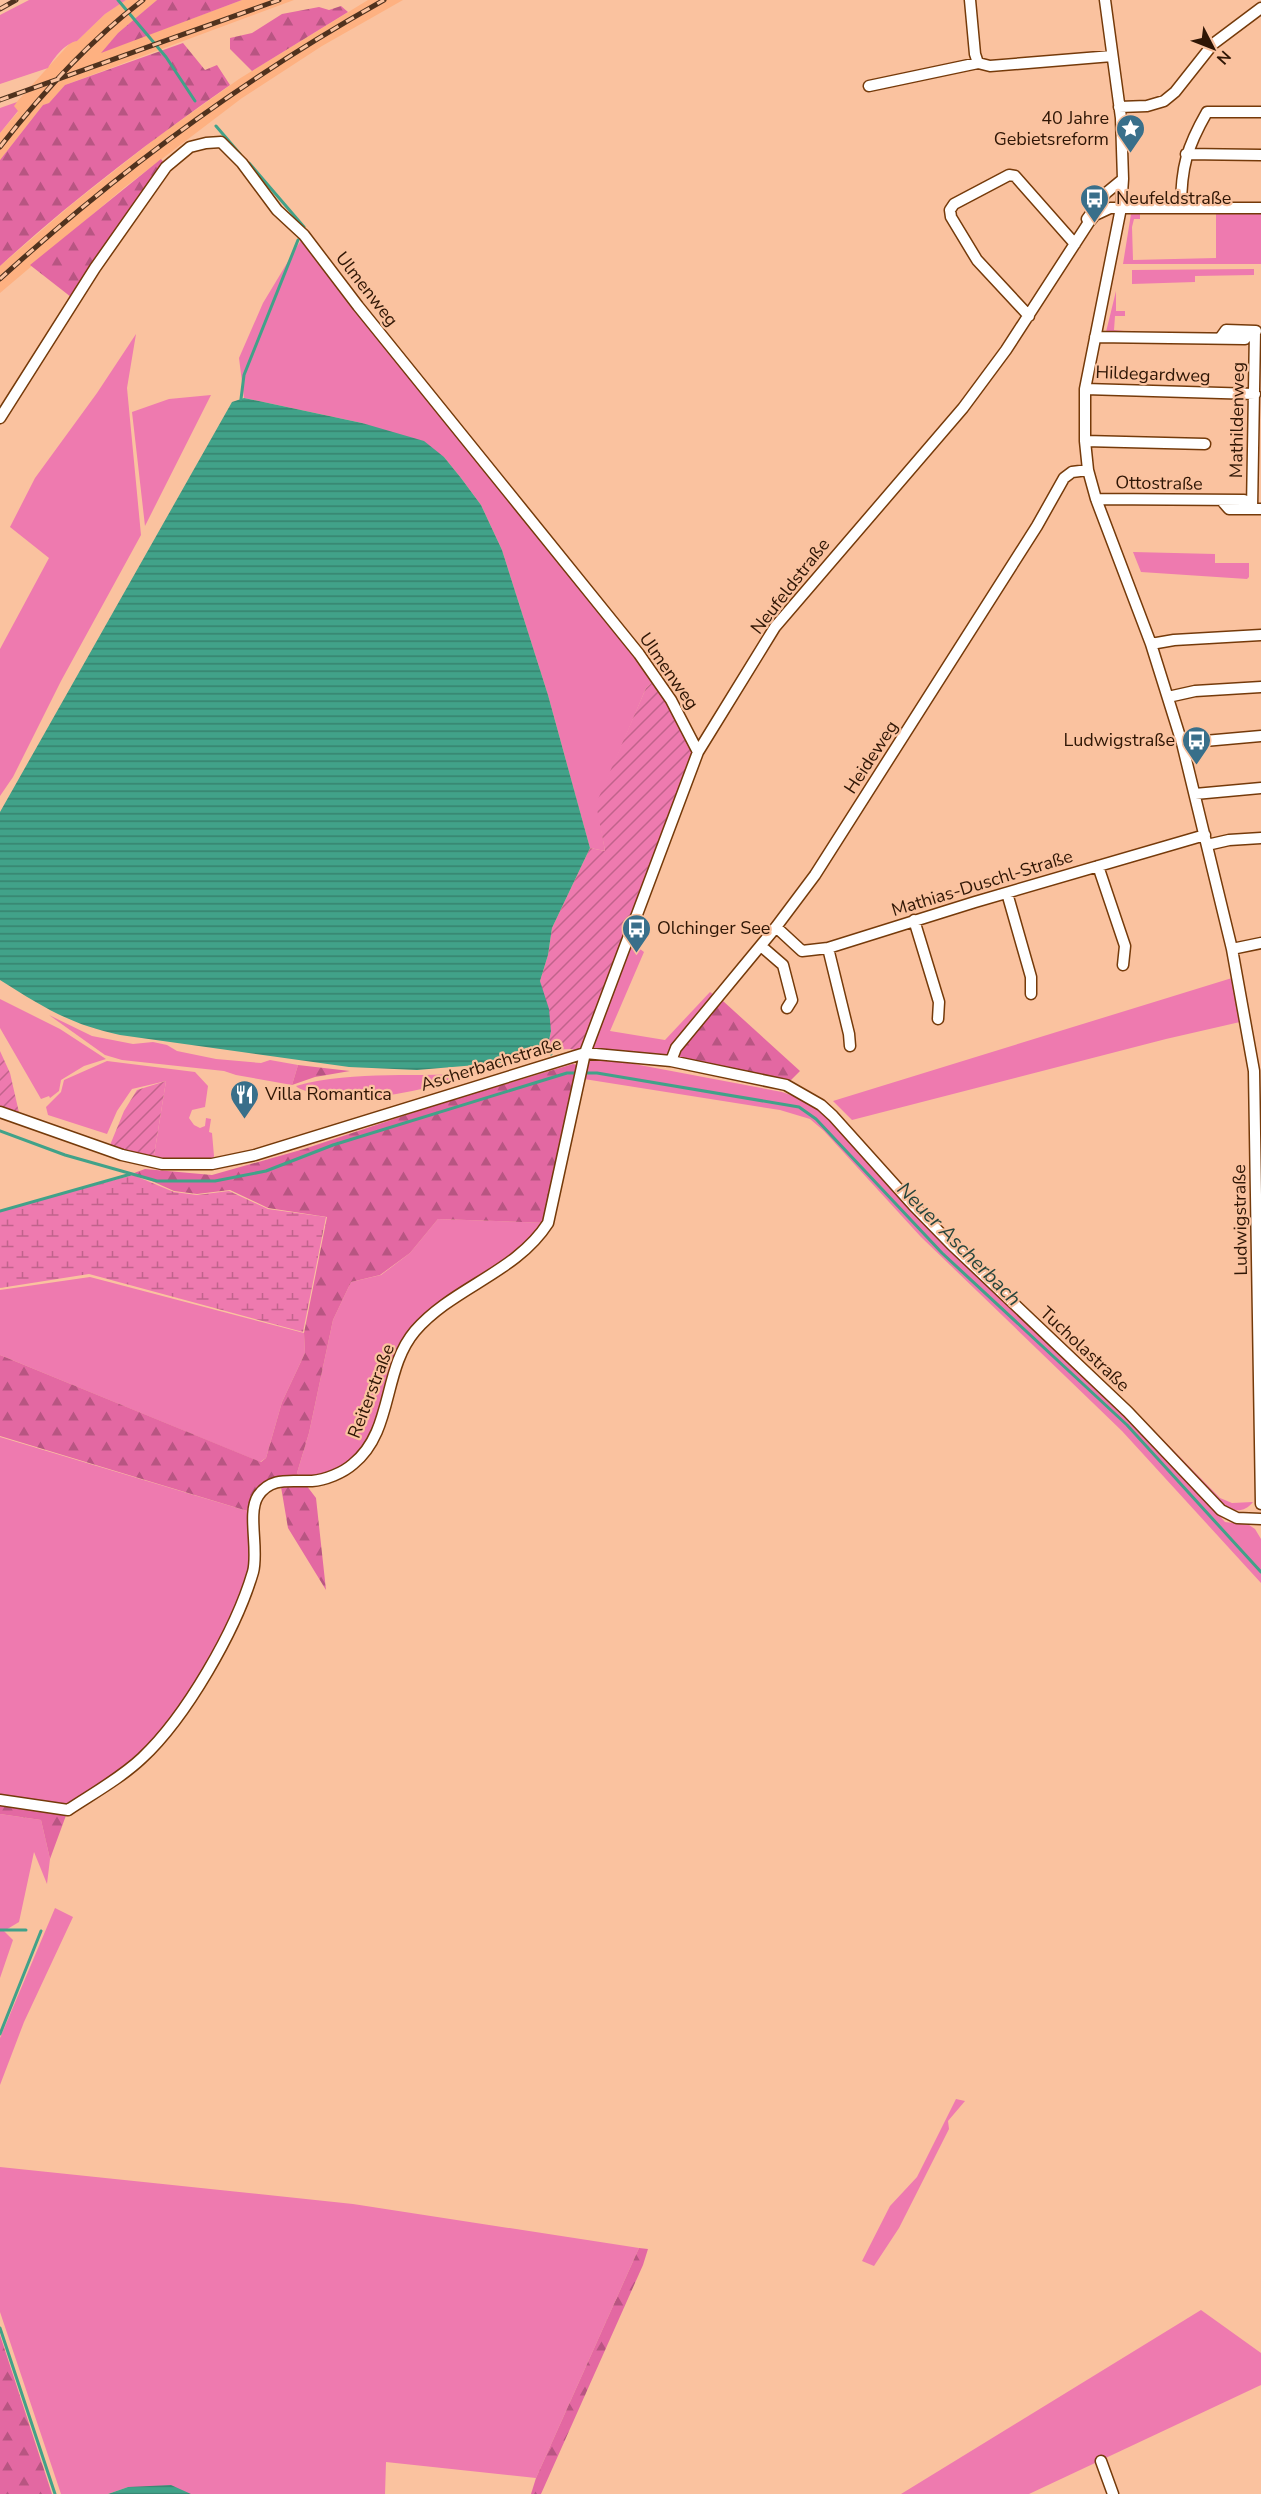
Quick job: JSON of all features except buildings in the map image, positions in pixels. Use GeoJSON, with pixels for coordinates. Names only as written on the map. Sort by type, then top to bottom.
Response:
{"type":"FeatureCollection","features":[{"type":"Feature","properties":{"kind":"street"},"geometry":{"type":"LineString","coordinates":[[970,0],[975,54],[978,63]]}},
{"type":"Feature","properties":{"kind":"street","name":"Ludwigstraße"},"geometry":{"type":"LineString","coordinates":[[1105,0],[1119,107],[1123,179],[1121,208],[1085,389],[1085,441],[1088,470],[1096,499],[1150,644],[1182,743],[1232,949],[1246,1017],[1254,1071],[1258,1153],[1261,1504]]}},
{"type":"Feature","properties":{"kind":"street"},"geometry":{"type":"LineString","coordinates":[[1119,107],[1147,106],[1164,101],[1213,44],[1261,8]]}},
{"type":"Feature","properties":{"kind":"street"},"geometry":{"type":"LineString","coordinates":[[869,86],[978,63],[990,66],[1113,56]]}},
{"type":"Feature","properties":{"kind":"street"},"geometry":{"type":"LineString","coordinates":[[1181,208],[1181,178],[1186,154],[1207,112],[1261,112]]}},
{"type":"Feature","properties":{"kind":"street","name":"Ulmenweg"},"geometry":{"type":"LineString","coordinates":[[0,418],[95,268],[166,167],[190,147],[221,142],[242,163],[277,210],[304,235],[358,306],[639,654],[671,700],[698,752]]}},
{"type":"Feature","properties":{"kind":"street"},"geometry":{"type":"LineString","coordinates":[[1186,154],[1261,155]]}},
{"type":"Feature","properties":{"kind":"street"},"geometry":{"type":"LineString","coordinates":[[1029,316],[977,260],[951,217],[950,210],[954,204],[1009,175],[1015,176],[1075,244]]}},
{"type":"Feature","properties":{"kind":"street"},"geometry":{"type":"LineString","coordinates":[[1084,228],[1094,207],[1123,179]]}},
{"type":"Feature","properties":{"kind":"street","name":"Neufeldstraße"},"geometry":{"type":"LineString","coordinates":[[585,1053],[698,752],[775,627],[963,408],[1029,316],[1095,214],[1104,210],[1121,208],[1261,208]]}},
{"type":"Feature","properties":{"kind":"street"},"geometry":{"type":"LineString","coordinates":[[1095,337],[1221,338],[1226,330],[1255,331]]}},
{"type":"Feature","properties":{"kind":"street","name":"Mathildenweg"},"geometry":{"type":"LineString","coordinates":[[1254,509],[1255,331]]}},
{"type":"Feature","properties":{"kind":"street","name":"Hildegardweg"},"geometry":{"type":"LineString","coordinates":[[1085,389],[1255,394]]}},
{"type":"Feature","properties":{"kind":"street"},"geometry":{"type":"LineString","coordinates":[[1085,441],[1205,444]]}},
{"type":"Feature","properties":{"kind":"street","name":"Heideweg"},"geometry":{"type":"LineString","coordinates":[[671,1061],[676,1048],[776,927],[815,875],[1031,536],[1064,478],[1072,472],[1088,470]]}},
{"type":"Feature","properties":{"kind":"street","name":"Ottostraße"},"geometry":{"type":"LineString","coordinates":[[1096,499],[1244,500],[1254,509]]}},
{"type":"Feature","properties":{"kind":"street"},"geometry":{"type":"LineString","coordinates":[[1150,644],[1174,640],[1261,635]]}},
{"type":"Feature","properties":{"kind":"street"},"geometry":{"type":"LineString","coordinates":[[1168,697],[1195,692],[1261,687]]}},
{"type":"Feature","properties":{"kind":"street"},"geometry":{"type":"LineString","coordinates":[[1182,743],[1261,736]]}},
{"type":"Feature","properties":{"kind":"street"},"geometry":{"type":"LineString","coordinates":[[1195,794],[1261,788]]}},
{"type":"Feature","properties":{"kind":"street","name":"Mathias-Duschl-Straße"},"geometry":{"type":"LineString","coordinates":[[776,927],[802,951],[828,948],[914,920],[1098,866],[1206,840],[1261,838]]}},
{"type":"Feature","properties":{"kind":"street"},"geometry":{"type":"LineString","coordinates":[[1098,866],[1125,946],[1123,965]]}},
{"type":"Feature","properties":{"kind":"street"},"geometry":{"type":"LineString","coordinates":[[1007,893],[1031,977],[1031,994]]}},
{"type":"Feature","properties":{"kind":"street"},"geometry":{"type":"LineString","coordinates":[[914,920],[939,1002],[938,1019]]}},
{"type":"Feature","properties":{"kind":"street"},"geometry":{"type":"LineString","coordinates":[[1232,949],[1261,943]]}},
{"type":"Feature","properties":{"kind":"street"},"geometry":{"type":"LineString","coordinates":[[760,946],[783,965],[792,1000],[787,1008]]}},
{"type":"Feature","properties":{"kind":"street"},"geometry":{"type":"LineString","coordinates":[[828,948],[850,1046]]}},
{"type":"Feature","properties":{"kind":"street","name":"Ascherbachstraße"},"geometry":{"type":"LineString","coordinates":[[0,1112],[122,1155],[162,1164],[212,1164],[255,1155],[585,1053],[671,1061],[786,1085],[821,1105]]}},
{"type":"Feature","properties":{"kind":"street","name":"Reiterstraße"},"geometry":{"type":"LineString","coordinates":[[0,1800],[68,1810],[141,1760],[165,1734],[213,1662],[245,1596],[254,1569],[256,1547],[254,1513],[257,1498],[274,1482],[314,1480],[336,1474],[352,1465],[370,1447],[380,1425],[393,1371],[402,1349],[416,1330],[435,1313],[523,1254],[548,1223],[585,1053]]}},
{"type":"Feature","properties":{"kind":"street","name":"Tucholastraße"},"geometry":{"type":"LineString","coordinates":[[821,1105],[951,1244],[1128,1412],[1221,1510],[1237,1518],[1261,1519]]}},
{"type":"Feature","properties":{"kind":"street"},"geometry":{"type":"LineString","coordinates":[[1101,2461],[1113,2494]]}},
{"type":"Feature","properties":{"kind":"shaded area"},"geometry":{"type":"Polygon","coordinates":[[[126,0],[157,0],[118,33],[102,52],[242,0],[294,0],[65,85],[49,103],[43,105],[0,160],[0,133],[18,112],[13,106],[71,42],[77,41],[105,14],[126,0]]]}},
{"type":"Feature","properties":{"kind":"shaded area"},"geometry":{"type":"Polygon","coordinates":[[[368,0],[403,0],[322,46],[242,98],[125,187],[0,293],[0,266],[71,205],[156,138],[239,79],[368,0]]]}},
{"type":"Feature","properties":{"kind":"green space"},"geometry":{"type":"Polygon","coordinates":[[[29,0],[126,0],[105,14],[77,41],[64,48],[48,68],[0,84],[0,15],[29,0]]]}},
{"type":"Feature","properties":{"kind":"green space"},"geometry":{"type":"Polygon","coordinates":[[[157,0],[242,0],[101,53],[118,33],[157,0]]]}},
{"type":"Feature","properties":{"kind":"green space"},"geometry":{"type":"Polygon","coordinates":[[[341,6],[348,12],[252,71],[230,49],[230,38],[252,33],[282,14],[319,7],[329,10],[341,6]]]}},
{"type":"Feature","properties":{"kind":"green space"},"geometry":{"type":"Polygon","coordinates":[[[183,43],[205,70],[217,65],[230,85],[112,172],[0,266],[0,160],[43,105],[49,103],[65,85],[183,43]]]}},
{"type":"Feature","properties":{"kind":"green space"},"geometry":{"type":"Polygon","coordinates":[[[17,102],[14,106],[18,111],[0,133],[0,108],[17,102]]]}},
{"type":"Feature","properties":{"kind":"green space"},"geometry":{"type":"Polygon","coordinates":[[[161,159],[164,163],[71,297],[30,265],[161,159]]]}},
{"type":"Feature","properties":{"kind":"green space"},"geometry":{"type":"Polygon","coordinates":[[[1140,213],[1140,219],[1134,219],[1132,227],[1133,260],[1216,258],[1216,213],[1261,213],[1261,264],[1123,264],[1131,214],[1140,213]]]}},
{"type":"Feature","properties":{"kind":"green space"},"geometry":{"type":"Polygon","coordinates":[[[304,235],[656,679],[646,688],[597,804],[605,851],[590,848],[548,695],[502,550],[481,505],[461,478],[444,457],[362,423],[244,398],[239,358],[263,303],[304,235]]]}},
{"type":"Feature","properties":{"kind":"green space"},"geometry":{"type":"Polygon","coordinates":[[[1254,269],[1254,275],[1195,276],[1195,282],[1132,284],[1132,270],[1254,269]]]}},
{"type":"Feature","properties":{"kind":"green space"},"geometry":{"type":"Polygon","coordinates":[[[1116,291],[1116,311],[1125,311],[1125,316],[1115,316],[1114,330],[1124,331],[1124,333],[1106,332],[1116,291]]]}},
{"type":"Feature","properties":{"kind":"green space"},"geometry":{"type":"Polygon","coordinates":[[[136,334],[127,388],[141,535],[61,681],[13,777],[0,796],[0,649],[49,558],[10,527],[35,478],[97,393],[136,334]]]}},
{"type":"Feature","properties":{"kind":"green space"},"geometry":{"type":"Polygon","coordinates":[[[211,395],[145,526],[132,412],[169,399],[211,395]]]}},
{"type":"Feature","properties":{"kind":"green space"},"geometry":{"type":"Polygon","coordinates":[[[1133,552],[1215,554],[1215,563],[1249,563],[1249,577],[1247,579],[1141,572],[1133,552]]]}},
{"type":"Feature","properties":{"kind":"green space"},"geometry":{"type":"Polygon","coordinates":[[[656,679],[698,752],[585,1053],[571,1049],[547,1050],[551,1031],[540,981],[548,955],[552,928],[590,848],[605,851],[596,804],[646,688],[656,679]]]}},
{"type":"Feature","properties":{"kind":"green space"},"geometry":{"type":"Polygon","coordinates":[[[628,940],[644,952],[610,1031],[665,1040],[710,992],[723,1001],[680,1050],[676,1062],[585,1053],[628,940]]]}},
{"type":"Feature","properties":{"kind":"green space"},"geometry":{"type":"Polygon","coordinates":[[[1232,978],[1240,1022],[852,1120],[833,1101],[1232,978]]]}},
{"type":"Feature","properties":{"kind":"green space"},"geometry":{"type":"Polygon","coordinates":[[[0,999],[60,1029],[106,1059],[84,1066],[61,1080],[59,1091],[50,1098],[49,1096],[41,1099],[0,1028],[0,999]]]}},
{"type":"Feature","properties":{"kind":"green space"},"geometry":{"type":"Polygon","coordinates":[[[723,1001],[800,1071],[786,1085],[676,1062],[680,1050],[723,1001]]]}},
{"type":"Feature","properties":{"kind":"green space"},"geometry":{"type":"Polygon","coordinates":[[[49,1015],[92,1036],[133,1044],[153,1042],[167,1045],[177,1051],[216,1059],[261,1063],[270,1060],[298,1065],[292,1085],[224,1071],[122,1060],[105,1055],[49,1015]]]}},
{"type":"Feature","properties":{"kind":"green space"},"geometry":{"type":"Polygon","coordinates":[[[0,1051],[10,1073],[20,1117],[0,1110],[0,1051]]]}},
{"type":"Feature","properties":{"kind":"green space"},"geometry":{"type":"Polygon","coordinates":[[[592,1056],[782,1092],[805,1100],[822,1110],[1150,1439],[1225,1522],[1249,1525],[1255,1529],[1261,1539],[1261,1583],[1122,1431],[921,1237],[824,1131],[810,1119],[780,1110],[584,1079],[587,1062],[592,1056]]]}},
{"type":"Feature","properties":{"kind":"green space"},"geometry":{"type":"Polygon","coordinates":[[[107,1061],[195,1072],[208,1086],[205,1107],[192,1110],[189,1118],[194,1125],[200,1128],[205,1126],[206,1118],[211,1119],[209,1132],[212,1133],[214,1156],[212,1164],[153,1162],[166,1081],[132,1089],[117,1111],[107,1134],[48,1115],[46,1107],[61,1092],[64,1080],[107,1061]]]}},
{"type":"Feature","properties":{"kind":"green space"},"geometry":{"type":"Polygon","coordinates":[[[573,1064],[578,1065],[548,1223],[438,1219],[410,1253],[380,1275],[351,1282],[333,1320],[309,1433],[297,1473],[316,1498],[326,1590],[288,1528],[280,1481],[265,1488],[254,1513],[0,1436],[0,1355],[261,1462],[266,1458],[282,1402],[305,1353],[304,1333],[327,1217],[268,1208],[230,1190],[197,1194],[174,1191],[134,1173],[145,1169],[212,1175],[304,1149],[448,1101],[573,1064]]]}},
{"type":"Feature","properties":{"kind":"green space"},"geometry":{"type":"Polygon","coordinates":[[[298,1065],[350,1071],[315,1077],[292,1085],[298,1065]]]}},
{"type":"Feature","properties":{"kind":"green space"},"geometry":{"type":"Polygon","coordinates":[[[482,1072],[421,1089],[358,1098],[337,1097],[300,1089],[296,1086],[365,1076],[482,1072]]]}},
{"type":"Feature","properties":{"kind":"green space"},"geometry":{"type":"Polygon","coordinates":[[[166,1081],[153,1162],[108,1150],[124,1111],[137,1090],[166,1081]]]}},
{"type":"Feature","properties":{"kind":"green space"},"geometry":{"type":"Polygon","coordinates":[[[133,1175],[174,1192],[197,1195],[229,1191],[268,1209],[326,1217],[303,1332],[89,1274],[0,1288],[0,1211],[133,1175]]]}},
{"type":"Feature","properties":{"kind":"green space"},"geometry":{"type":"Polygon","coordinates":[[[438,1219],[548,1223],[539,1236],[416,1330],[367,1447],[336,1474],[303,1480],[297,1473],[309,1433],[333,1320],[351,1282],[381,1275],[410,1253],[438,1219]]]}},
{"type":"Feature","properties":{"kind":"green space"},"geometry":{"type":"Polygon","coordinates":[[[90,1277],[304,1333],[305,1353],[282,1402],[266,1458],[260,1462],[0,1355],[0,1290],[90,1277]]]}},
{"type":"Feature","properties":{"kind":"green space"},"geometry":{"type":"Polygon","coordinates":[[[1136,1412],[1220,1498],[1232,1503],[1253,1502],[1247,1508],[1240,1510],[1225,1507],[1136,1412]]]}},
{"type":"Feature","properties":{"kind":"green space"},"geometry":{"type":"Polygon","coordinates":[[[0,1437],[254,1513],[254,1569],[213,1662],[165,1734],[68,1810],[0,1800],[0,1437]]]}},
{"type":"Feature","properties":{"kind":"green space"},"geometry":{"type":"Polygon","coordinates":[[[0,1800],[68,1810],[50,1859],[41,1820],[0,1814],[0,1800]]]}},
{"type":"Feature","properties":{"kind":"green space"},"geometry":{"type":"Polygon","coordinates":[[[0,1814],[41,1820],[50,1859],[47,1884],[34,1852],[19,1922],[4,1931],[13,1940],[0,1978],[0,1814]]]}},
{"type":"Feature","properties":{"kind":"green space"},"geometry":{"type":"Polygon","coordinates":[[[55,1908],[73,1917],[24,2022],[0,2085],[0,2038],[55,1908]]]}},
{"type":"Feature","properties":{"kind":"green space"},"geometry":{"type":"Polygon","coordinates":[[[956,2099],[965,2101],[948,2121],[949,2129],[899,2228],[874,2266],[862,2261],[890,2206],[917,2177],[956,2099]]]}},
{"type":"Feature","properties":{"kind":"green space"},"geometry":{"type":"Polygon","coordinates":[[[0,2167],[353,2204],[639,2248],[536,2478],[386,2462],[385,2494],[191,2494],[128,2487],[108,2494],[61,2494],[0,2312],[0,2167]]]}},
{"type":"Feature","properties":{"kind":"green space"},"geometry":{"type":"Polygon","coordinates":[[[639,2248],[648,2249],[643,2265],[541,2494],[531,2494],[536,2478],[639,2248]]]}},
{"type":"Feature","properties":{"kind":"green space"},"geometry":{"type":"Polygon","coordinates":[[[1201,2310],[1261,2353],[1261,2385],[1029,2494],[901,2494],[1201,2310]]]}},
{"type":"Feature","properties":{"kind":"green space"},"geometry":{"type":"Polygon","coordinates":[[[0,2335],[52,2494],[0,2494],[0,2335]]]}},
{"type":"Feature","properties":{"kind":"water"},"geometry":{"type":"Polygon","coordinates":[[[244,398],[362,423],[424,441],[444,457],[481,505],[502,550],[548,695],[590,848],[552,928],[548,955],[540,981],[549,1009],[551,1031],[547,1050],[525,1053],[500,1063],[417,1070],[349,1067],[102,1031],[57,1014],[0,980],[0,812],[232,402],[244,398]]]}},
{"type":"Feature","properties":{"kind":"water"},"geometry":{"type":"Polygon","coordinates":[[[171,2485],[191,2494],[108,2494],[128,2487],[171,2485]]]}},
{"type":"Feature","properties":{"kind":"waterway"},"geometry":{"type":"LineString","coordinates":[[118,0],[166,57],[195,101]]}},
{"type":"Feature","properties":{"kind":"waterway"},"geometry":{"type":"LineString","coordinates":[[216,126],[240,154]]}},
{"type":"Feature","properties":{"kind":"waterway"},"geometry":{"type":"LineString","coordinates":[[249,163],[304,227]]}},
{"type":"Feature","properties":{"kind":"waterway"},"geometry":{"type":"LineString","coordinates":[[241,399],[244,375],[298,240]]}},
{"type":"Feature","properties":{"kind":"waterway"},"geometry":{"type":"LineString","coordinates":[[547,1050],[551,1054]]}},
{"type":"Feature","properties":{"kind":"waterway"},"geometry":{"type":"LineString","coordinates":[[0,1131],[65,1155],[157,1181],[215,1181],[266,1171],[333,1145],[567,1073],[577,1073]]}},
{"type":"Feature","properties":{"kind":"waterway","name":"Neuer Ascherbach"},"geometry":{"type":"LineString","coordinates":[[584,1073],[597,1073],[799,1107],[816,1119],[942,1253],[1127,1425],[1261,1572]]}},
{"type":"Feature","properties":{"kind":"waterway"},"geometry":{"type":"LineString","coordinates":[[0,1211],[131,1174]]}},
{"type":"Feature","properties":{"kind":"waterway"},"geometry":{"type":"LineString","coordinates":[[0,1930],[26,1930]]}},
{"type":"Feature","properties":{"kind":"waterway"},"geometry":{"type":"LineString","coordinates":[[0,2034],[41,1931]]}},
{"type":"Feature","properties":{"kind":"waterway"},"geometry":{"type":"LineString","coordinates":[[0,2328],[55,2494]]}},
{"type":"Feature","properties":{"kind":"railway"},"geometry":{"type":"LineString","coordinates":[[0,9],[16,0]]}},
{"type":"Feature","properties":{"kind":"railway"},"geometry":{"type":"LineString","coordinates":[[0,147],[67,69],[103,33],[143,0]]}},
{"type":"Feature","properties":{"kind":"railway"},"geometry":{"type":"LineString","coordinates":[[0,100],[279,0]]}},
{"type":"Feature","properties":{"kind":"railway"},"geometry":{"type":"LineString","coordinates":[[0,279],[136,164],[232,94],[384,0]]}},
{"type":"Feature","properties":{"kind":"place","name":"40 Jahre Gebietsreform"},"geometry":{"type":"Point","coordinates":[1130,154]}},
{"type":"Feature","properties":{"kind":"place","name":"Neufeldstraße"},"geometry":{"type":"Point","coordinates":[1095,224]}},
{"type":"Feature","properties":{"kind":"place","name":"Ludwigstraße"},"geometry":{"type":"Point","coordinates":[1196,766]}},
{"type":"Feature","properties":{"kind":"place","name":"Olchinger See"},"geometry":{"type":"Point","coordinates":[636,954]}},
{"type":"Feature","properties":{"kind":"place","name":"Villa Romantica"},"geometry":{"type":"Point","coordinates":[244,1120]}}]}
